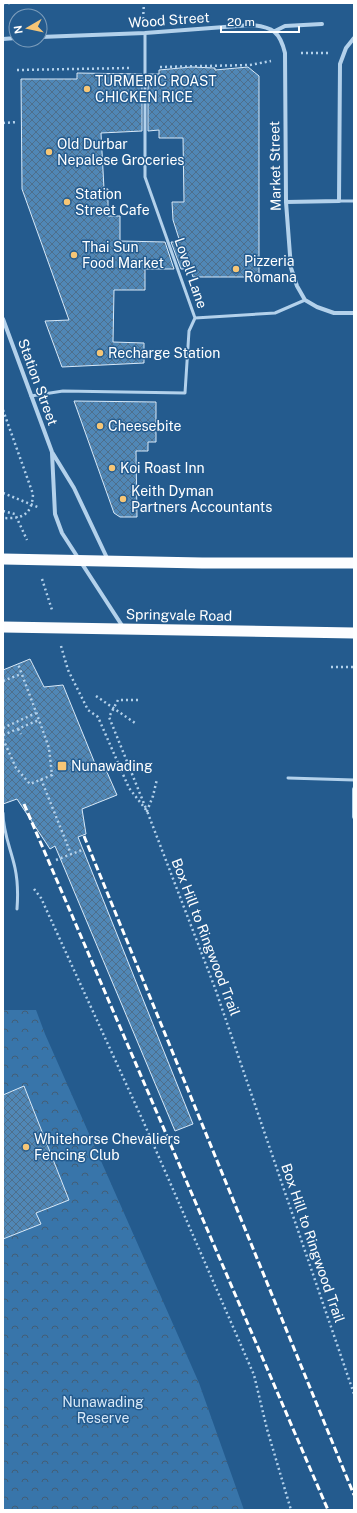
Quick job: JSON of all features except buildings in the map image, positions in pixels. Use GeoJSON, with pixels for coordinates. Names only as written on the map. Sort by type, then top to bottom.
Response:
{"type":"FeatureCollection","features":[{"type":"Feature","properties":{"kind":"highway"},"geometry":{"type":"LineString","coordinates":[[3,559],[202,563],[354,563]]}},
{"type":"Feature","properties":{"kind":"highway","name":"Springvale Road"},"geometry":{"type":"LineString","coordinates":[[3,627],[354,633]]}},
{"type":"Feature","properties":{"kind":"street"},"geometry":{"type":"LineString","coordinates":[[274,31],[285,26],[322,24]]}},
{"type":"Feature","properties":{"kind":"street","name":"Wood Street"},"geometry":{"type":"LineString","coordinates":[[48,37],[144,33],[251,25],[263,26],[274,31]]}},
{"type":"Feature","properties":{"kind":"street","name":"Market Street"},"geometry":{"type":"LineString","coordinates":[[274,31],[281,39],[285,57],[286,202],[292,268],[297,286],[305,300]]}},
{"type":"Feature","properties":{"kind":"street"},"geometry":{"type":"LineString","coordinates":[[286,202],[339,201],[340,64],[346,48],[354,38]]}},
{"type":"Feature","properties":{"kind":"street"},"geometry":{"type":"LineString","coordinates":[[305,300],[317,307],[334,313],[354,313]]}},
{"type":"Feature","properties":{"kind":"street","name":"Station Street"},"geometry":{"type":"LineString","coordinates":[[3,319],[52,452],[74,488],[108,561]]}},
{"type":"Feature","properties":{"kind":"street","name":"Station Street"},"geometry":{"type":"LineString","coordinates":[[52,452],[55,514],[62,533],[78,560],[124,629]]}},
{"type":"Feature","properties":{"kind":"street"},"geometry":{"type":"LineString","coordinates":[[354,790],[354,817]]}},
{"type":"Feature","properties":{"kind":"lane","name":"Lovell Lane"},"geometry":{"type":"LineString","coordinates":[[31,396],[63,391],[185,392],[189,331],[195,318],[145,177],[144,33]]}},
{"type":"Feature","properties":{"kind":"lane"},"geometry":{"type":"LineString","coordinates":[[339,201],[354,201]]}},
{"type":"Feature","properties":{"kind":"lane"},"geometry":{"type":"LineString","coordinates":[[195,318],[275,313],[305,300]]}},
{"type":"Feature","properties":{"kind":"lane"},"geometry":{"type":"LineString","coordinates":[[288,778],[354,780]]}},
{"type":"Feature","properties":{"kind":"lane"},"geometry":{"type":"LineString","coordinates":[[3,813],[6,837],[16,878],[17,909]]}},
{"type":"Feature","properties":{"kind":"path"},"geometry":{"type":"LineString","coordinates":[[3,3],[12,3]]}},
{"type":"Feature","properties":{"kind":"path"},"geometry":{"type":"LineString","coordinates":[[17,70],[250,65],[302,52],[344,53]]}},
{"type":"Feature","properties":{"kind":"path"},"geometry":{"type":"LineString","coordinates":[[3,123],[16,122]]}},
{"type":"Feature","properties":{"kind":"path"},"geometry":{"type":"LineString","coordinates":[[3,410],[33,494],[32,504],[27,512],[17,518],[3,518]]}},
{"type":"Feature","properties":{"kind":"path"},"geometry":{"type":"LineString","coordinates":[[3,493],[32,504]]}},
{"type":"Feature","properties":{"kind":"path"},"geometry":{"type":"LineString","coordinates":[[3,511],[15,514],[17,518]]}},
{"type":"Feature","properties":{"kind":"path","name":"Box Hill to Ringwood Trail"},"geometry":{"type":"LineString","coordinates":[[17,518],[48,595],[58,628],[64,658],[71,677],[88,710],[98,717],[128,788],[147,811],[216,988],[354,1394]]}},
{"type":"Feature","properties":{"kind":"path"},"geometry":{"type":"LineString","coordinates":[[3,738],[16,768],[30,784],[52,775],[49,748],[20,674],[18,664]]}},
{"type":"Feature","properties":{"kind":"path"},"geometry":{"type":"LineString","coordinates":[[331,667],[354,667]]}},
{"type":"Feature","properties":{"kind":"path"},"geometry":{"type":"LineString","coordinates":[[3,681],[20,674]]}},
{"type":"Feature","properties":{"kind":"path"},"geometry":{"type":"LineString","coordinates":[[96,696],[135,723]]}},
{"type":"Feature","properties":{"kind":"path"},"geometry":{"type":"LineString","coordinates":[[138,700],[118,700],[109,717],[147,811]]}},
{"type":"Feature","properties":{"kind":"path"},"geometry":{"type":"LineString","coordinates":[[3,728],[36,713]]}},
{"type":"Feature","properties":{"kind":"path"},"geometry":{"type":"LineString","coordinates":[[3,735],[39,720]]}},
{"type":"Feature","properties":{"kind":"path"},"geometry":{"type":"LineString","coordinates":[[18,729],[21,734]]}},
{"type":"Feature","properties":{"kind":"path"},"geometry":{"type":"LineString","coordinates":[[41,779],[71,854]]}},
{"type":"Feature","properties":{"kind":"path"},"geometry":{"type":"LineString","coordinates":[[147,811],[153,796],[157,779]]}},
{"type":"Feature","properties":{"kind":"path"},"geometry":{"type":"LineString","coordinates":[[56,860],[82,850]]}},
{"type":"Feature","properties":{"kind":"path"},"geometry":{"type":"LineString","coordinates":[[16,878],[32,887],[41,898],[218,1289],[254,1375],[267,1429],[291,1510]]}},
{"type":"Feature","properties":{"kind":"green space","name":"Nunawading Reserve"},"geometry":{"type":"Polygon","coordinates":[[[3,1010],[36,1010],[45,1034],[199,1383],[244,1510],[3,1510],[3,1010]]]}},
{"type":"Feature","properties":{"kind":"railway"},"geometry":{"type":"LineString","coordinates":[[24,804],[328,1510]]}},
{"type":"Feature","properties":{"kind":"railway"},"geometry":{"type":"LineString","coordinates":[[84,836],[354,1495]]}},
{"type":"Feature","properties":{"kind":"place","name":"TURMERIC ROAST CHICKEN RICE"},"geometry":{"type":"Point","coordinates":[87,89]}},
{"type":"Feature","properties":{"kind":"place","name":"Old Durbar Nepalese Groceries"},"geometry":{"type":"Point","coordinates":[49,152]}},
{"type":"Feature","properties":{"kind":"place","name":"Station Street Cafe"},"geometry":{"type":"Point","coordinates":[67,202]}},
{"type":"Feature","properties":{"kind":"place","name":"Thai Sun Food Market"},"geometry":{"type":"Point","coordinates":[74,255]}},
{"type":"Feature","properties":{"kind":"place","name":"Pizzeria Romana"},"geometry":{"type":"Point","coordinates":[236,269]}},
{"type":"Feature","properties":{"kind":"place","name":"Recharge Station"},"geometry":{"type":"Point","coordinates":[100,353]}},
{"type":"Feature","properties":{"kind":"place","name":"Cheesebite"},"geometry":{"type":"Point","coordinates":[100,426]}},
{"type":"Feature","properties":{"kind":"place","name":"Koi Roast Inn"},"geometry":{"type":"Point","coordinates":[112,468]}},
{"type":"Feature","properties":{"kind":"place","name":"Keith Dyman Partners Accountants"},"geometry":{"type":"Point","coordinates":[123,499]}},
{"type":"Feature","properties":{"kind":"place","name":"Nunawading"},"geometry":{"type":"Point","coordinates":[62,766]}},
{"type":"Feature","properties":{"kind":"place","name":"Whitehorse Chevaliers Fencing Club"},"geometry":{"type":"Point","coordinates":[26,1147]}}]}
